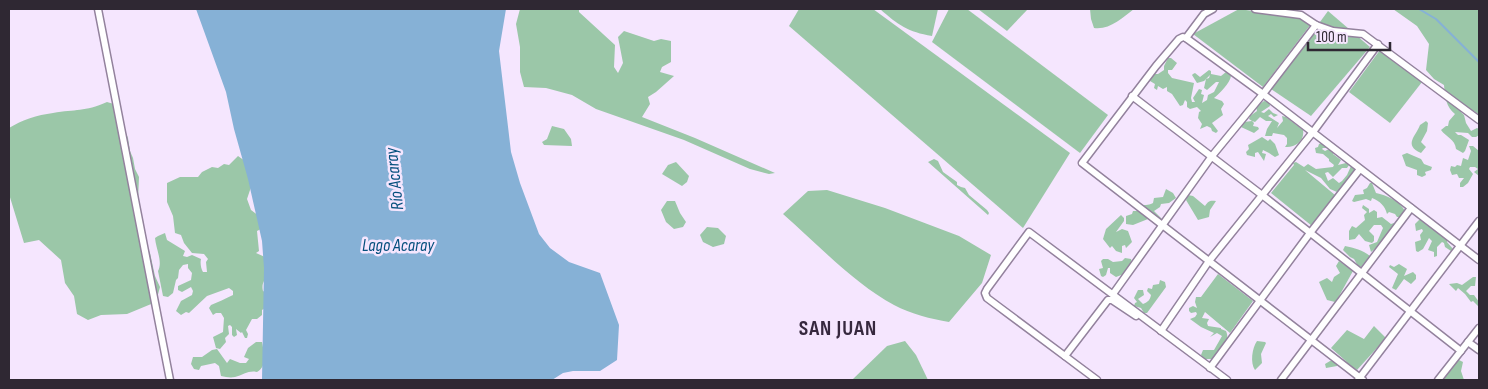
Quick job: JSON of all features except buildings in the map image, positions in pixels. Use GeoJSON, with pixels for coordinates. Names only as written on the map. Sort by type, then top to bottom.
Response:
{"type":"FeatureCollection","features":[{"type":"Feature","properties":{"kind":"street"},"geometry":{"type":"LineString","coordinates":[[98,9],[170,380]]}},
{"type":"Feature","properties":{"kind":"street"},"geometry":{"type":"LineString","coordinates":[[1186,38],[1204,14],[1213,9]]}},
{"type":"Feature","properties":{"kind":"street"},"geometry":{"type":"LineString","coordinates":[[1255,9],[1301,15],[1316,25],[1337,32],[1362,34],[1479,120]]}},
{"type":"Feature","properties":{"kind":"street"},"geometry":{"type":"LineString","coordinates":[[1113,294],[1212,156],[1264,94],[1316,25]]}},
{"type":"Feature","properties":{"kind":"street"},"geometry":{"type":"LineString","coordinates":[[1479,222],[1460,246],[1360,379],[1082,163],[1132,96],[1182,37],[1264,94],[1460,246],[1479,260]]}},
{"type":"Feature","properties":{"kind":"street"},"geometry":{"type":"LineString","coordinates":[[1161,331],[1209,261],[1313,132],[1378,44]]}},
{"type":"Feature","properties":{"kind":"street"},"geometry":{"type":"LineString","coordinates":[[1132,96],[1212,156],[1461,351]]}},
{"type":"Feature","properties":{"kind":"street"},"geometry":{"type":"LineString","coordinates":[[1210,368],[1259,300],[1360,168]]}},
{"type":"Feature","properties":{"kind":"street"},"geometry":{"type":"LineString","coordinates":[[1281,380],[1411,208]]}},
{"type":"Feature","properties":{"kind":"street"},"geometry":{"type":"LineString","coordinates":[[1097,380],[987,298],[985,293],[1029,232],[1227,380]]}},
{"type":"Feature","properties":{"kind":"street"},"geometry":{"type":"LineString","coordinates":[[1065,356],[1108,300],[1112,300],[1145,322],[1150,322]]}},
{"type":"Feature","properties":{"kind":"street"},"geometry":{"type":"LineString","coordinates":[[1438,380],[1479,328]]}},
{"type":"Feature","properties":{"kind":"street"},"geometry":{"type":"LineString","coordinates":[[1468,342],[1479,350]]}},
{"type":"Feature","properties":{"kind":"green space"},"geometry":{"type":"Polygon","coordinates":[[[520,9],[579,9],[579,12],[615,45],[614,67],[618,73],[623,63],[618,37],[624,31],[654,41],[661,39],[671,41],[671,62],[662,67],[660,72],[674,76],[648,97],[650,104],[642,117],[775,173],[769,174],[750,169],[684,140],[596,109],[572,95],[546,88],[524,87],[520,72],[520,47],[516,24],[520,9]]]}},
{"type":"Feature","properties":{"kind":"green space"},"geometry":{"type":"Polygon","coordinates":[[[799,9],[873,9],[1070,153],[1023,228],[789,26],[799,9]]]}},
{"type":"Feature","properties":{"kind":"green space"},"geometry":{"type":"Polygon","coordinates":[[[880,9],[938,9],[932,36],[904,27],[880,9]]]}},
{"type":"Feature","properties":{"kind":"green space"},"geometry":{"type":"Polygon","coordinates":[[[949,9],[967,9],[1108,115],[1080,153],[932,42],[949,9]]]}},
{"type":"Feature","properties":{"kind":"green space"},"geometry":{"type":"Polygon","coordinates":[[[978,9],[1028,9],[1007,31],[978,9]]]}},
{"type":"Feature","properties":{"kind":"green space"},"geometry":{"type":"Polygon","coordinates":[[[1090,9],[1134,9],[1116,23],[1094,28],[1090,9]]]}},
{"type":"Feature","properties":{"kind":"green space"},"geometry":{"type":"Polygon","coordinates":[[[1239,9],[1314,20],[1263,87],[1193,34],[1239,9]]]}},
{"type":"Feature","properties":{"kind":"green space"},"geometry":{"type":"Polygon","coordinates":[[[1393,9],[1479,9],[1479,115],[1474,111],[1461,112],[1471,131],[1479,129],[1479,135],[1472,137],[1468,133],[1455,132],[1469,140],[1463,153],[1456,149],[1452,140],[1441,130],[1448,126],[1449,121],[1455,114],[1448,105],[1444,85],[1434,79],[1426,70],[1429,44],[1417,26],[1393,9]]]}},
{"type":"Feature","properties":{"kind":"green space"},"geometry":{"type":"Polygon","coordinates":[[[1328,11],[1370,47],[1311,116],[1271,89],[1328,11]]]}},
{"type":"Feature","properties":{"kind":"green space"},"geometry":{"type":"Polygon","coordinates":[[[1380,50],[1422,82],[1390,123],[1349,92],[1380,50]]]}},
{"type":"Feature","properties":{"kind":"green space"},"geometry":{"type":"Polygon","coordinates":[[[1168,58],[1177,63],[1172,70],[1168,70],[1172,78],[1194,83],[1192,102],[1195,102],[1193,98],[1199,89],[1202,90],[1201,94],[1204,95],[1202,103],[1207,100],[1208,95],[1214,92],[1219,82],[1216,82],[1207,90],[1204,88],[1206,79],[1197,83],[1193,74],[1195,73],[1200,77],[1209,70],[1211,74],[1221,76],[1226,72],[1231,76],[1227,85],[1214,98],[1222,101],[1224,104],[1221,109],[1223,115],[1212,123],[1218,131],[1216,133],[1207,126],[1200,129],[1202,124],[1198,118],[1201,111],[1197,107],[1190,109],[1187,107],[1185,100],[1183,105],[1180,106],[1172,94],[1167,91],[1167,87],[1163,89],[1158,86],[1157,90],[1154,88],[1155,84],[1150,81],[1153,74],[1158,74],[1164,70],[1168,58]]]}},
{"type":"Feature","properties":{"kind":"green space"},"geometry":{"type":"Polygon","coordinates":[[[1264,101],[1269,102],[1270,106],[1261,112],[1264,113],[1269,109],[1278,115],[1274,117],[1271,114],[1268,116],[1279,123],[1277,128],[1283,121],[1282,116],[1303,130],[1303,134],[1301,140],[1296,145],[1285,147],[1287,138],[1284,135],[1273,133],[1272,136],[1265,136],[1272,121],[1266,121],[1260,117],[1255,122],[1249,119],[1257,111],[1256,107],[1264,101]]]}},
{"type":"Feature","properties":{"kind":"green space"},"geometry":{"type":"Polygon","coordinates":[[[107,102],[117,105],[124,122],[123,125],[130,151],[139,177],[138,201],[144,224],[143,237],[160,287],[156,302],[127,314],[101,315],[88,320],[77,314],[74,296],[65,283],[61,260],[39,240],[24,243],[9,194],[9,128],[35,117],[86,109],[107,102]]]}},
{"type":"Feature","properties":{"kind":"green space"},"geometry":{"type":"Polygon","coordinates":[[[1252,121],[1254,123],[1253,126],[1259,129],[1254,133],[1241,127],[1244,122],[1252,121]]]}},
{"type":"Feature","properties":{"kind":"green space"},"geometry":{"type":"Polygon","coordinates":[[[1426,121],[1428,123],[1427,131],[1421,142],[1426,147],[1421,153],[1413,147],[1412,140],[1420,125],[1426,121]]]}},
{"type":"Feature","properties":{"kind":"green space"},"geometry":{"type":"Polygon","coordinates":[[[552,126],[564,129],[571,139],[572,146],[544,145],[542,142],[547,139],[552,126]]]}},
{"type":"Feature","properties":{"kind":"green space"},"geometry":{"type":"Polygon","coordinates":[[[1262,137],[1268,141],[1270,139],[1275,144],[1279,155],[1275,157],[1263,150],[1262,153],[1266,154],[1264,161],[1258,152],[1255,153],[1255,157],[1247,155],[1248,145],[1262,137]]]}},
{"type":"Feature","properties":{"kind":"green space"},"geometry":{"type":"Polygon","coordinates":[[[1322,143],[1327,146],[1322,149],[1325,151],[1331,148],[1334,152],[1333,154],[1341,160],[1338,165],[1346,163],[1349,165],[1347,168],[1342,168],[1333,177],[1328,172],[1325,173],[1328,181],[1333,178],[1339,183],[1347,175],[1351,166],[1355,169],[1345,185],[1337,192],[1330,189],[1321,178],[1305,170],[1335,195],[1312,226],[1271,193],[1294,165],[1293,163],[1296,162],[1304,167],[1308,164],[1316,169],[1333,167],[1334,165],[1323,154],[1316,153],[1315,148],[1322,143]]]}},
{"type":"Feature","properties":{"kind":"green space"},"geometry":{"type":"Polygon","coordinates":[[[1469,146],[1473,146],[1479,151],[1479,176],[1474,172],[1478,169],[1470,167],[1469,169],[1473,174],[1468,183],[1460,187],[1460,183],[1464,178],[1459,178],[1457,174],[1452,175],[1450,170],[1451,166],[1461,166],[1463,158],[1468,160],[1471,151],[1469,146]]]}},
{"type":"Feature","properties":{"kind":"green space"},"geometry":{"type":"Polygon","coordinates":[[[1407,153],[1421,159],[1424,164],[1432,167],[1431,170],[1425,172],[1426,175],[1422,177],[1417,175],[1417,170],[1406,166],[1402,155],[1407,153]]]}},
{"type":"Feature","properties":{"kind":"green space"},"geometry":{"type":"Polygon","coordinates":[[[238,156],[245,161],[252,184],[247,199],[251,210],[259,216],[261,229],[257,231],[259,251],[256,253],[265,257],[270,273],[263,283],[263,291],[267,293],[268,306],[262,310],[262,315],[257,319],[252,319],[246,330],[247,338],[236,329],[237,335],[234,337],[232,335],[232,327],[228,326],[229,334],[225,338],[226,342],[220,349],[216,348],[213,337],[223,332],[224,318],[221,313],[213,315],[209,308],[211,305],[233,295],[233,291],[229,288],[207,296],[189,313],[186,312],[181,315],[176,311],[181,301],[192,295],[193,291],[191,287],[182,292],[178,290],[178,286],[191,280],[192,273],[188,268],[188,264],[183,265],[179,270],[173,293],[168,297],[163,296],[158,271],[160,260],[155,238],[165,233],[167,240],[185,251],[183,256],[192,255],[201,259],[202,271],[207,272],[206,262],[208,259],[204,254],[192,253],[184,243],[181,235],[175,233],[173,216],[167,202],[167,183],[180,177],[198,177],[202,172],[212,167],[218,168],[224,164],[229,165],[238,156]]]}},
{"type":"Feature","properties":{"kind":"green space"},"geometry":{"type":"Polygon","coordinates":[[[934,159],[938,161],[943,172],[957,182],[957,185],[965,188],[969,195],[987,210],[988,215],[928,162],[934,159]]]}},
{"type":"Feature","properties":{"kind":"green space"},"geometry":{"type":"Polygon","coordinates":[[[676,162],[689,176],[687,182],[682,186],[662,174],[668,165],[676,162]]]}},
{"type":"Feature","properties":{"kind":"green space"},"geometry":{"type":"Polygon","coordinates":[[[1372,183],[1376,193],[1392,199],[1403,207],[1405,211],[1401,217],[1397,217],[1389,212],[1387,214],[1382,204],[1372,198],[1371,201],[1366,199],[1352,201],[1355,195],[1364,194],[1363,190],[1372,183]]]}},
{"type":"Feature","properties":{"kind":"green space"},"geometry":{"type":"Polygon","coordinates":[[[1166,189],[1173,193],[1176,198],[1169,203],[1161,204],[1154,211],[1162,219],[1161,223],[1157,224],[1148,219],[1133,225],[1126,224],[1126,216],[1132,214],[1133,211],[1139,211],[1140,206],[1153,203],[1154,198],[1163,197],[1166,189]]]}},
{"type":"Feature","properties":{"kind":"green space"},"geometry":{"type":"Polygon","coordinates":[[[827,190],[885,208],[959,236],[991,255],[982,283],[949,322],[907,311],[880,297],[851,275],[783,214],[808,191],[827,190]]]}},
{"type":"Feature","properties":{"kind":"green space"},"geometry":{"type":"Polygon","coordinates":[[[1188,195],[1193,196],[1205,206],[1209,201],[1216,201],[1210,210],[1209,217],[1198,220],[1186,200],[1188,195]]]}},
{"type":"Feature","properties":{"kind":"green space"},"geometry":{"type":"Polygon","coordinates":[[[667,201],[675,201],[686,222],[683,227],[674,229],[666,222],[661,210],[667,201]]]}},
{"type":"Feature","properties":{"kind":"green space"},"geometry":{"type":"Polygon","coordinates":[[[1363,205],[1369,209],[1369,213],[1374,210],[1377,212],[1377,218],[1382,217],[1391,224],[1394,223],[1395,226],[1392,227],[1389,234],[1371,252],[1369,245],[1377,242],[1383,228],[1381,225],[1374,225],[1369,231],[1374,236],[1372,243],[1365,241],[1359,234],[1355,239],[1349,240],[1349,231],[1352,226],[1356,228],[1365,220],[1364,215],[1367,212],[1362,208],[1363,205]]]}},
{"type":"Feature","properties":{"kind":"green space"},"geometry":{"type":"Polygon","coordinates":[[[1121,215],[1124,221],[1116,232],[1122,229],[1128,231],[1132,242],[1126,248],[1125,245],[1122,246],[1122,253],[1116,251],[1112,246],[1110,248],[1103,239],[1106,229],[1121,215]]]}},
{"type":"Feature","properties":{"kind":"green space"},"geometry":{"type":"Polygon","coordinates":[[[1419,220],[1424,220],[1426,224],[1447,238],[1447,242],[1453,249],[1451,251],[1442,242],[1437,247],[1437,256],[1434,257],[1434,252],[1428,250],[1432,241],[1429,238],[1423,249],[1418,252],[1416,251],[1415,242],[1421,240],[1420,235],[1423,231],[1422,229],[1416,231],[1415,224],[1419,220]]]}},
{"type":"Feature","properties":{"kind":"green space"},"geometry":{"type":"Polygon","coordinates":[[[707,227],[718,228],[726,236],[724,244],[713,247],[703,242],[700,235],[707,227]]]}},
{"type":"Feature","properties":{"kind":"green space"},"geometry":{"type":"Polygon","coordinates":[[[1345,246],[1355,248],[1370,256],[1361,267],[1358,266],[1354,259],[1343,250],[1345,246]]]}},
{"type":"Feature","properties":{"kind":"green space"},"geometry":{"type":"Polygon","coordinates":[[[1125,258],[1131,259],[1132,263],[1124,274],[1116,277],[1110,273],[1110,268],[1108,268],[1106,275],[1101,276],[1099,269],[1103,268],[1101,261],[1103,259],[1113,262],[1122,261],[1125,258]]]}},
{"type":"Feature","properties":{"kind":"green space"},"geometry":{"type":"Polygon","coordinates":[[[1339,261],[1353,271],[1335,302],[1327,300],[1319,282],[1327,278],[1332,282],[1334,277],[1340,273],[1336,266],[1339,261]]]}},
{"type":"Feature","properties":{"kind":"green space"},"geometry":{"type":"Polygon","coordinates":[[[1399,264],[1407,269],[1404,276],[1413,272],[1416,275],[1416,279],[1411,284],[1404,279],[1396,290],[1392,288],[1398,274],[1389,267],[1390,265],[1394,267],[1399,264]]]}},
{"type":"Feature","properties":{"kind":"green space"},"geometry":{"type":"Polygon","coordinates":[[[1218,274],[1253,301],[1230,333],[1205,312],[1202,318],[1209,319],[1208,326],[1221,328],[1226,331],[1227,339],[1224,346],[1213,359],[1204,359],[1201,355],[1203,350],[1214,350],[1222,336],[1217,333],[1210,337],[1214,333],[1190,319],[1197,314],[1196,312],[1191,313],[1189,308],[1193,306],[1197,308],[1196,297],[1201,297],[1218,274]]]}},
{"type":"Feature","properties":{"kind":"green space"},"geometry":{"type":"Polygon","coordinates":[[[1476,277],[1475,286],[1471,286],[1466,291],[1470,295],[1474,295],[1479,302],[1479,307],[1473,301],[1471,302],[1458,288],[1456,291],[1449,284],[1457,283],[1462,285],[1476,277]]]}},
{"type":"Feature","properties":{"kind":"green space"},"geometry":{"type":"Polygon","coordinates":[[[1160,280],[1165,282],[1166,287],[1147,313],[1144,313],[1141,308],[1134,306],[1137,302],[1134,298],[1138,290],[1143,290],[1144,295],[1138,299],[1143,304],[1151,297],[1147,291],[1148,288],[1152,289],[1153,285],[1159,284],[1160,280]]]}},
{"type":"Feature","properties":{"kind":"green space"},"geometry":{"type":"Polygon","coordinates":[[[1374,326],[1386,338],[1357,370],[1337,363],[1337,366],[1326,368],[1325,364],[1335,361],[1337,356],[1347,362],[1331,348],[1347,330],[1364,339],[1374,326]]]}},
{"type":"Feature","properties":{"kind":"green space"},"geometry":{"type":"Polygon","coordinates":[[[905,341],[916,355],[928,380],[852,380],[887,346],[905,341]]]}},
{"type":"Feature","properties":{"kind":"green space"},"geometry":{"type":"Polygon","coordinates":[[[1257,341],[1266,343],[1261,354],[1262,363],[1255,370],[1252,356],[1257,341]]]}},
{"type":"Feature","properties":{"kind":"green space"},"geometry":{"type":"Polygon","coordinates":[[[256,342],[262,342],[264,350],[263,366],[257,372],[228,377],[221,376],[219,366],[215,363],[201,366],[199,370],[194,369],[191,364],[193,357],[202,357],[217,349],[227,363],[230,359],[246,363],[249,359],[244,357],[248,348],[256,342]]]}},
{"type":"Feature","properties":{"kind":"green space"},"geometry":{"type":"Polygon","coordinates":[[[1459,360],[1463,362],[1461,371],[1464,380],[1443,380],[1451,365],[1459,360]]]}},
{"type":"Feature","properties":{"kind":"water","name":"Lago Acaray"},"geometry":{"type":"Polygon","coordinates":[[[196,9],[506,9],[499,51],[511,152],[520,183],[539,234],[550,248],[569,262],[600,273],[619,325],[617,360],[600,371],[573,371],[563,373],[552,380],[262,380],[264,268],[262,241],[226,92],[196,9]]]}},
{"type":"Feature","properties":{"kind":"waterway"},"geometry":{"type":"LineString","coordinates":[[1419,9],[1436,19],[1479,62]]}},
{"type":"Feature","properties":{"kind":"district","name":"SAN JUAN"},"geometry":{"type":"Point","coordinates":[838,328]}},
{"type":"Feature","properties":{"kind":"water label","name":"Río Acaray"},"geometry":{"type":"Point","coordinates":[394,179]}}]}
